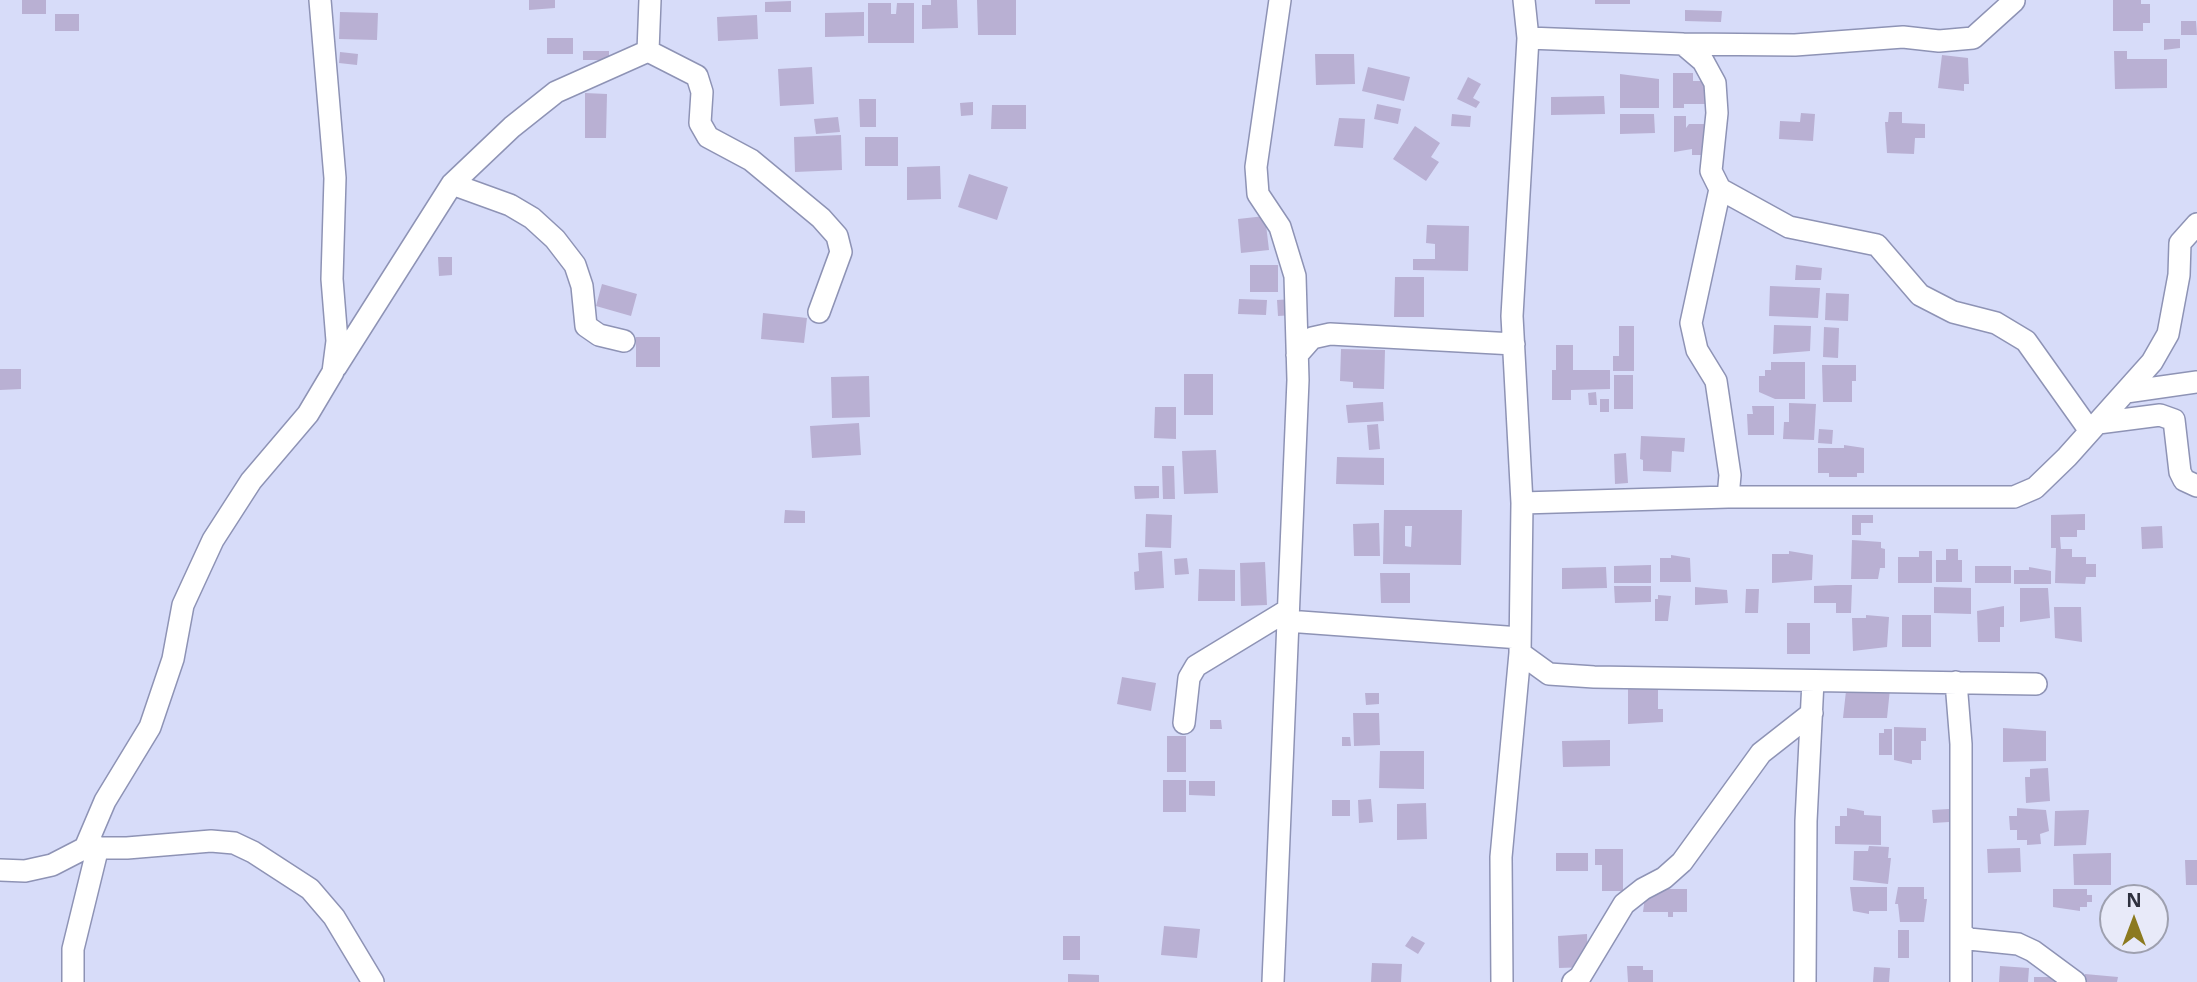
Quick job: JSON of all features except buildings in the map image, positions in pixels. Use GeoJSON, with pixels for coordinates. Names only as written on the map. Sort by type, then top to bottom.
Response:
{"type":"FeatureCollection","features":[{"type":"Feature","properties":{"kind":"street"},"geometry":{"type":"LineString","coordinates":[[320,0],[335,178],[332,279],[337,341],[333,372]]}},
{"type":"Feature","properties":{"kind":"street"},"geometry":{"type":"LineString","coordinates":[[648,51],[650,0]]}},
{"type":"Feature","properties":{"kind":"street"},"geometry":{"type":"LineString","coordinates":[[1273,982],[1297,355],[1295,276],[1280,228],[1258,194],[1255,167],[1280,0]]}},
{"type":"Feature","properties":{"kind":"street"},"geometry":{"type":"LineString","coordinates":[[1502,982],[1501,857],[1520,645],[1522,503],[1512,316],[1528,38],[1524,0]]}},
{"type":"Feature","properties":{"kind":"street"},"geometry":{"type":"LineString","coordinates":[[1528,38],[1795,45],[1903,37],[1939,41],[1973,38],[2014,1]]}},
{"type":"Feature","properties":{"kind":"street"},"geometry":{"type":"LineString","coordinates":[[1683,44],[1703,61],[1715,83],[1717,113],[1711,171],[1720,189],[1789,227],[1877,245],[1920,295],[1953,312],[1996,323],[2026,341],[2094,427]]}},
{"type":"Feature","properties":{"kind":"street"},"geometry":{"type":"LineString","coordinates":[[73,982],[73,949],[92,848],[105,801],[150,727],[173,659],[183,605],[213,540],[251,481],[308,414],[452,184],[512,127],[556,92],[648,51]]}},
{"type":"Feature","properties":{"kind":"street"},"geometry":{"type":"LineString","coordinates":[[648,51],[697,76],[702,92],[700,123],[708,137],[751,160],[812,210],[837,236],[841,252],[820,312]]}},
{"type":"Feature","properties":{"kind":"street"},"geometry":{"type":"LineString","coordinates":[[452,184],[510,205],[531,218],[555,239],[575,265],[582,286],[586,326],[599,335],[624,341]]}},
{"type":"Feature","properties":{"kind":"street"},"geometry":{"type":"LineString","coordinates":[[1720,189],[1707,236],[1691,323],[1697,350],[1716,381],[1731,475],[1728,497]]}},
{"type":"Feature","properties":{"kind":"street"},"geometry":{"type":"LineString","coordinates":[[1522,503],[1728,497],[2014,497],[2035,488],[2152,362],[2168,334],[2179,275],[2180,243],[2197,224]]}},
{"type":"Feature","properties":{"kind":"street"},"geometry":{"type":"LineString","coordinates":[[1297,355],[1312,338],[1330,334],[1514,344]]}},
{"type":"Feature","properties":{"kind":"street"},"geometry":{"type":"LineString","coordinates":[[2126,393],[2197,382]]}},
{"type":"Feature","properties":{"kind":"street"},"geometry":{"type":"LineString","coordinates":[[2094,427],[2160,415],[2174,420],[2180,472],[2184,480],[2197,486]]}},
{"type":"Feature","properties":{"kind":"street"},"geometry":{"type":"LineString","coordinates":[[1184,723],[1189,678],[1196,666],[1287,616],[1520,645],[1549,674],[2036,684]]}},
{"type":"Feature","properties":{"kind":"street"},"geometry":{"type":"LineString","coordinates":[[1805,982],[1806,821],[1813,681]]}},
{"type":"Feature","properties":{"kind":"street"},"geometry":{"type":"LineString","coordinates":[[1956,682],[1961,744],[1961,982]]}},
{"type":"Feature","properties":{"kind":"street"},"geometry":{"type":"LineString","coordinates":[[1573,982],[1580,977],[1624,904],[1643,888],[1664,878],[1682,862],[1761,753],[1812,713]]}},
{"type":"Feature","properties":{"kind":"street"},"geometry":{"type":"LineString","coordinates":[[0,870],[25,871],[52,865],[92,848],[211,841],[234,843],[253,852],[310,889],[334,917],[373,982]]}},
{"type":"Feature","properties":{"kind":"street"},"geometry":{"type":"LineString","coordinates":[[1961,933],[1969,939],[2018,944],[2034,951],[2075,982]]}}]}
